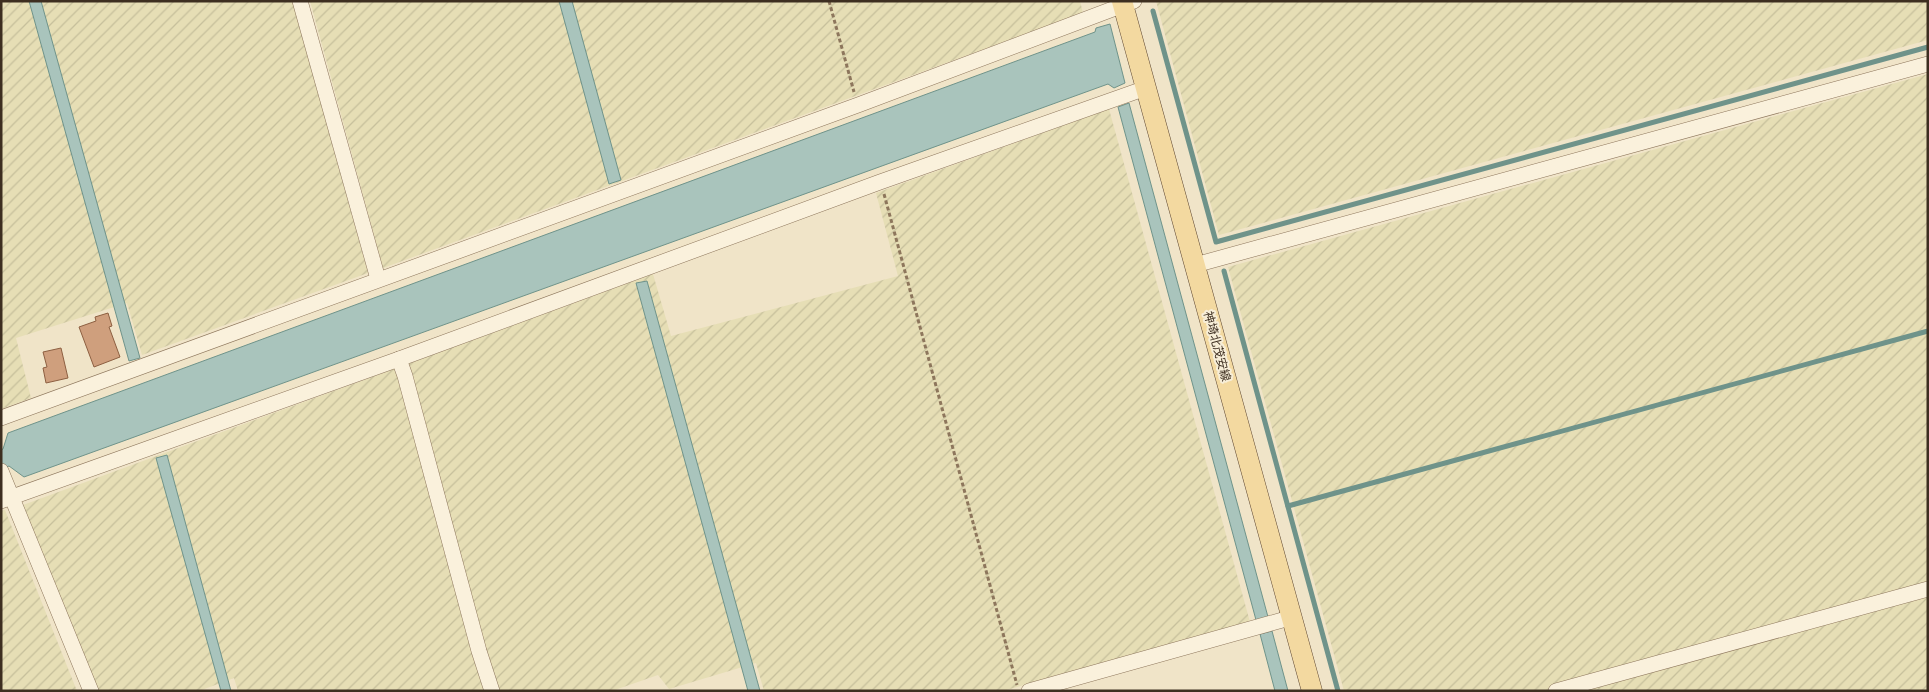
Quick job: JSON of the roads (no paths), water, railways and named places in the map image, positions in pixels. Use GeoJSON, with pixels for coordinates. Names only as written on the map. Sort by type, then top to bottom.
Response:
{"type":"FeatureCollection","features":[{"type":"Feature","properties":{"kind":"main road","name":"神埼北茂安線"},"geometry":{"type":"LineString","coordinates":[[1122,5],[1138,91],[1196,265],[1312,691]]}},
{"type":"Feature","properties":{"kind":"street"},"geometry":{"type":"LineString","coordinates":[[300,1],[378,279]]}},
{"type":"Feature","properties":{"kind":"street"},"geometry":{"type":"LineString","coordinates":[[1,418],[858,105],[1122,5]]}},
{"type":"Feature","properties":{"kind":"street"},"geometry":{"type":"LineString","coordinates":[[1196,265],[1928,64]]}},
{"type":"Feature","properties":{"kind":"street"},"geometry":{"type":"LineString","coordinates":[[6,499],[399,359],[880,182],[1138,91]]}},
{"type":"Feature","properties":{"kind":"street"},"geometry":{"type":"LineString","coordinates":[[399,359],[479,651],[492,691]]}},
{"type":"Feature","properties":{"kind":"street"},"geometry":{"type":"LineString","coordinates":[[1,472],[6,499],[91,691]]}},
{"type":"Feature","properties":{"kind":"street"},"geometry":{"type":"LineString","coordinates":[[1556,691],[1928,589]]}},
{"type":"Feature","properties":{"kind":"street"},"geometry":{"type":"LineString","coordinates":[[1029,691],[1293,617]]}},
{"type":"Feature","properties":{"kind":"water"},"geometry":{"type":"Polygon","coordinates":[[[29,1],[41,1],[140,358],[129,361],[29,1]]]}},
{"type":"Feature","properties":{"kind":"water"},"geometry":{"type":"Polygon","coordinates":[[[559,1],[572,1],[621,180],[609,184],[559,1]]]}},
{"type":"Feature","properties":{"kind":"water"},"geometry":{"type":"Polygon","coordinates":[[[1110,24],[1125,83],[1114,88],[1108,84],[24,477],[9,466],[1,469],[1,450],[8,433],[1095,32],[1096,28],[1110,24]]]}},
{"type":"Feature","properties":{"kind":"water"},"geometry":{"type":"Polygon","coordinates":[[[1129,103],[1268,617],[1256,620],[1118,107],[1129,103]]]}},
{"type":"Feature","properties":{"kind":"water"},"geometry":{"type":"Polygon","coordinates":[[[647,281],[760,691],[748,691],[636,283],[647,281]]]}},
{"type":"Feature","properties":{"kind":"water"},"geometry":{"type":"Polygon","coordinates":[[[167,455],[231,691],[221,691],[156,458],[167,455]]]}},
{"type":"Feature","properties":{"kind":"water"},"geometry":{"type":"Polygon","coordinates":[[[1272,631],[1288,691],[1275,691],[1260,634],[1272,631]]]}},
{"type":"Feature","properties":{"kind":"waterway"},"geometry":{"type":"LineString","coordinates":[[1153,11],[1216,242],[1928,47]]}},
{"type":"Feature","properties":{"kind":"waterway"},"geometry":{"type":"LineString","coordinates":[[1224,271],[1338,691]]}},
{"type":"Feature","properties":{"kind":"waterway"},"geometry":{"type":"LineString","coordinates":[[1288,506],[1928,331]]}}]}
